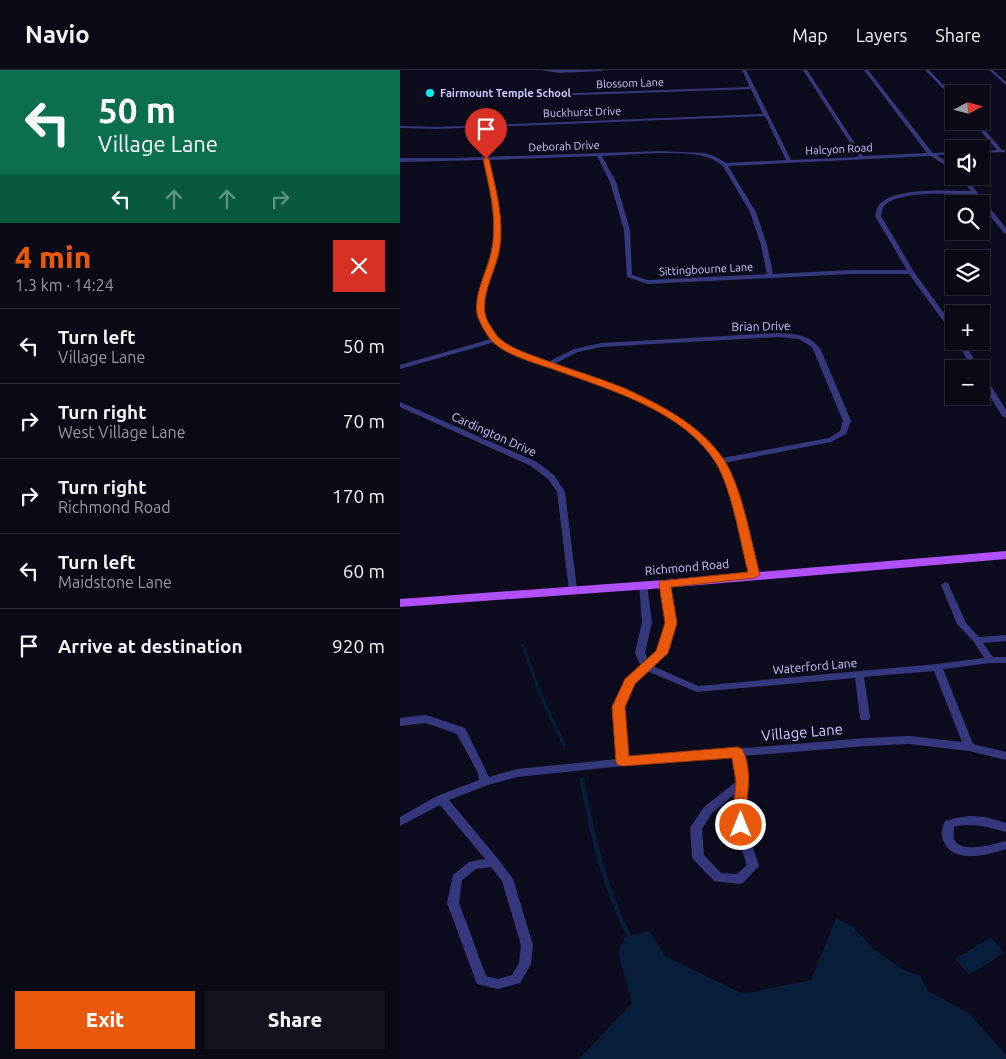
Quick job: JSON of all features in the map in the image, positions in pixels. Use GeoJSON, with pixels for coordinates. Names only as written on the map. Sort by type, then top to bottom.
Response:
{"type":"FeatureCollection","features":[{"type":"Feature","properties":{"kind":"main road","name":"Richmond Road"},"geometry":{"type":"LineString","coordinates":[[400,603],[664,584],[1006,555]]}},
{"type":"Feature","properties":{"kind":"street"},"geometry":{"type":"LineString","coordinates":[[542,70],[559,72],[602,70]]}},
{"type":"Feature","properties":{"kind":"street"},"geometry":{"type":"LineString","coordinates":[[744,70],[789,161]]}},
{"type":"Feature","properties":{"kind":"street"},"geometry":{"type":"LineString","coordinates":[[805,70],[862,158]]}},
{"type":"Feature","properties":{"kind":"street"},"geometry":{"type":"LineString","coordinates":[[866,70],[932,154],[945,163]]}},
{"type":"Feature","properties":{"kind":"street"},"geometry":{"type":"LineString","coordinates":[[927,70],[945,89]]}},
{"type":"Feature","properties":{"kind":"street"},"geometry":{"type":"LineString","coordinates":[[991,70],[1006,84]]}},
{"type":"Feature","properties":{"kind":"street","name":"Blossom Lane"},"geometry":{"type":"LineString","coordinates":[[507,94],[530,96],[753,88]]}},
{"type":"Feature","properties":{"kind":"street","name":"Buckhurst Drive"},"geometry":{"type":"LineString","coordinates":[[400,127],[437,128],[765,115]]}},
{"type":"Feature","properties":{"kind":"street"},"geometry":{"type":"LineString","coordinates":[[983,130],[1004,151]]}},
{"type":"Feature","properties":{"kind":"street"},"geometry":{"type":"LineString","coordinates":[[990,152],[1004,151]]}},
{"type":"Feature","properties":{"kind":"street","name":"Deborah Drive"},"geometry":{"type":"LineString","coordinates":[[400,160],[486,159],[653,152],[699,154],[718,159],[725,165]]}},
{"type":"Feature","properties":{"kind":"street","name":"Halcyon Road"},"geometry":{"type":"LineString","coordinates":[[725,165],[945,153]]}},
{"type":"Feature","properties":{"kind":"street","name":"Sittingbourne Lane"},"geometry":{"type":"LineString","coordinates":[[599,154],[613,182],[627,230],[630,276],[648,282],[851,272],[911,272]]}},
{"type":"Feature","properties":{"kind":"street"},"geometry":{"type":"LineString","coordinates":[[486,159],[496,203],[498,235],[493,261],[481,300],[483,321],[496,340],[517,352],[620,390],[656,407],[686,426],[704,442],[720,461],[735,494],[755,575]]}},
{"type":"Feature","properties":{"kind":"street"},"geometry":{"type":"LineString","coordinates":[[725,165],[753,212],[764,245],[770,276]]}},
{"type":"Feature","properties":{"kind":"street"},"geometry":{"type":"LineString","coordinates":[[968,185],[1006,232]]}},
{"type":"Feature","properties":{"kind":"street"},"geometry":{"type":"LineString","coordinates":[[945,319],[911,272],[878,216],[880,207],[890,200],[903,196],[974,193]]}},
{"type":"Feature","properties":{"kind":"street","name":"Brian Drive"},"geometry":{"type":"LineString","coordinates":[[548,364],[576,350],[607,344],[779,335],[798,337],[811,342],[818,350],[847,421],[843,432],[831,440],[720,461]]}},
{"type":"Feature","properties":{"kind":"street"},"geometry":{"type":"LineString","coordinates":[[400,368],[496,340]]}},
{"type":"Feature","properties":{"kind":"street"},"geometry":{"type":"LineString","coordinates":[[990,390],[1006,416]]}},
{"type":"Feature","properties":{"kind":"street","name":"Cardington Drive"},"geometry":{"type":"LineString","coordinates":[[400,404],[534,464],[551,476],[561,492],[573,590]]}},
{"type":"Feature","properties":{"kind":"street"},"geometry":{"type":"LineString","coordinates":[[623,762],[619,707],[629,682],[662,653],[671,623],[664,584]]}},
{"type":"Feature","properties":{"kind":"street"},"geometry":{"type":"LineString","coordinates":[[643,585],[648,622],[640,653],[646,667]]}},
{"type":"Feature","properties":{"kind":"street"},"geometry":{"type":"LineString","coordinates":[[945,585],[962,624],[977,640],[990,660]]}},
{"type":"Feature","properties":{"kind":"street"},"geometry":{"type":"LineString","coordinates":[[977,640],[1006,638]]}},
{"type":"Feature","properties":{"kind":"street","name":"Waterford Lane"},"geometry":{"type":"LineString","coordinates":[[646,667],[697,689],[1006,660]]}},
{"type":"Feature","properties":{"kind":"street"},"geometry":{"type":"LineString","coordinates":[[937,667],[969,747]]}},
{"type":"Feature","properties":{"kind":"street"},"geometry":{"type":"LineString","coordinates":[[859,674],[864,717]]}},
{"type":"Feature","properties":{"kind":"street"},"geometry":{"type":"LineString","coordinates":[[400,722],[426,719],[461,731],[483,773],[485,782]]}},
{"type":"Feature","properties":{"kind":"street","name":"Village Lane"},"geometry":{"type":"LineString","coordinates":[[400,822],[441,799],[485,782],[517,774],[623,762],[909,740],[969,747],[1006,756]]}},
{"type":"Feature","properties":{"kind":"street"},"geometry":{"type":"LineString","coordinates":[[738,752],[743,782],[739,815],[743,836],[753,866],[740,878],[718,878],[698,857],[696,828],[708,810],[743,782]]}},
{"type":"Feature","properties":{"kind":"street"},"geometry":{"type":"LineString","coordinates":[[441,799],[494,862],[508,879],[527,945],[525,964],[516,980],[498,984],[481,980],[453,904],[457,878],[473,865],[494,862]]}},
{"type":"Feature","properties":{"kind":"street"},"geometry":{"type":"LineString","coordinates":[[1006,828],[984,821],[960,820],[949,824],[946,832],[952,845],[962,851],[975,853],[990,851],[1006,845]]}},
{"type":"Feature","properties":{"kind":"water"},"geometry":{"type":"Polygon","coordinates":[[[836,918],[853,927],[873,949],[902,969],[920,976],[928,991],[969,1013],[1006,1055],[1006,1059],[579,1059],[632,1003],[618,952],[625,937],[649,931],[665,956],[743,994],[811,980],[836,918]]]}},
{"type":"Feature","properties":{"kind":"water"},"geometry":{"type":"Polygon","coordinates":[[[991,937],[1004,953],[969,975],[955,959],[991,937]]]}},
{"type":"Feature","properties":{"kind":"waterway"},"geometry":{"type":"LineString","coordinates":[[523,645],[539,691],[564,745]]}},
{"type":"Feature","properties":{"kind":"waterway"},"geometry":{"type":"LineString","coordinates":[[582,780],[600,860],[613,899],[629,936]]}},
{"type":"Feature","properties":{"kind":"place","name":"Fairmount Temple School"},"geometry":{"type":"Point","coordinates":[430,93]}},
{"type":"Feature","properties":{"kind":"route"},"geometry":{"type":"LineString","coordinates":[[486,159],[496,203],[498,235],[489,277],[481,300],[481,313],[483,321],[496,340],[517,352],[620,390],[656,407],[686,426],[700,438],[720,461],[729,478],[735,494],[755,575],[664,584],[671,623],[662,653],[629,682],[619,707],[623,762],[738,752],[743,782],[739,815],[741,825]]}}]}
